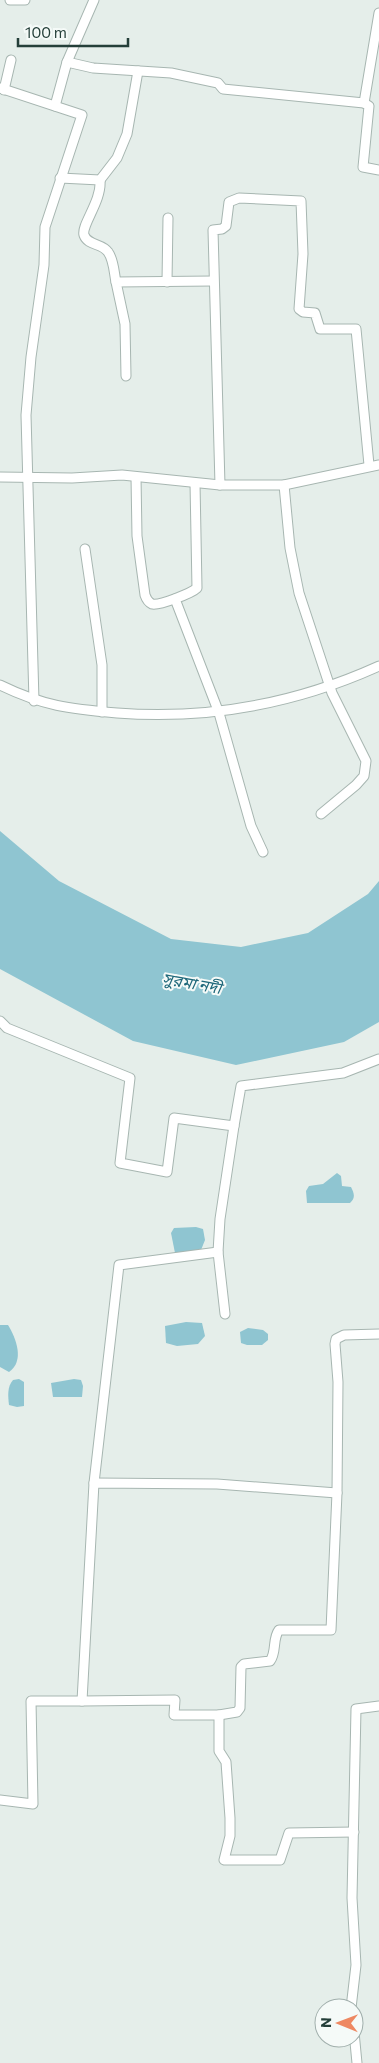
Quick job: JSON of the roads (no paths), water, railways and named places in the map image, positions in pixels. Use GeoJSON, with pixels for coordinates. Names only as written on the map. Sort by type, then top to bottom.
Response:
{"type":"FeatureCollection","features":[{"type":"Feature","properties":{"kind":"street"},"geometry":{"type":"LineString","coordinates":[[10,0],[25,0]]}},
{"type":"Feature","properties":{"kind":"street"},"geometry":{"type":"LineString","coordinates":[[56,106],[68,62],[94,0]]}},
{"type":"Feature","properties":{"kind":"street"},"geometry":{"type":"LineString","coordinates":[[364,103],[379,13]]}},
{"type":"Feature","properties":{"kind":"street"},"geometry":{"type":"LineString","coordinates":[[12,60],[2,89],[82,116],[45,227],[44,265],[31,357],[26,415],[34,701]]}},
{"type":"Feature","properties":{"kind":"street"},"geometry":{"type":"LineString","coordinates":[[68,62],[93,68],[171,73],[218,83],[223,89],[364,103],[369,106],[363,167],[379,170]]}},
{"type":"Feature","properties":{"kind":"street"},"geometry":{"type":"LineString","coordinates":[[126,376],[125,324],[108,252],[97,244],[89,242],[84,234],[84,226],[98,201],[100,180],[117,158],[127,134],[138,71]]}},
{"type":"Feature","properties":{"kind":"street"},"geometry":{"type":"LineString","coordinates":[[60,178],[100,180]]}},
{"type":"Feature","properties":{"kind":"street"},"geometry":{"type":"LineString","coordinates":[[220,485],[213,230],[222,229],[226,226],[229,202],[239,198],[301,202],[303,254],[299,308],[303,312],[314,313],[320,329],[356,329],[369,465]]}},
{"type":"Feature","properties":{"kind":"street"},"geometry":{"type":"LineString","coordinates":[[167,282],[168,218]]}},
{"type":"Feature","properties":{"kind":"street"},"geometry":{"type":"LineString","coordinates":[[116,282],[213,280]]}},
{"type":"Feature","properties":{"kind":"street"},"geometry":{"type":"LineString","coordinates":[[0,477],[122,475],[220,485],[284,485],[369,465],[379,465]]}},
{"type":"Feature","properties":{"kind":"street"},"geometry":{"type":"LineString","coordinates":[[136,477],[137,536],[145,595],[152,604],[175,599],[195,591],[199,583],[195,483]]}},
{"type":"Feature","properties":{"kind":"street"},"geometry":{"type":"LineString","coordinates":[[284,485],[290,548],[300,594],[332,694],[366,761],[364,776],[321,814]]}},
{"type":"Feature","properties":{"kind":"street"},"geometry":{"type":"LineString","coordinates":[[85,549],[102,665],[102,712]]}},
{"type":"Feature","properties":{"kind":"street"},"geometry":{"type":"LineString","coordinates":[[175,599],[219,713],[251,826],[263,852]]}},
{"type":"Feature","properties":{"kind":"street"},"geometry":{"type":"LineString","coordinates":[[0,685],[34,701],[61,708],[176,716],[219,713],[281,700],[330,686],[379,666]]}},
{"type":"Feature","properties":{"kind":"street"},"geometry":{"type":"LineString","coordinates":[[0,1021],[7,1028],[130,1078],[120,1163],[167,1172],[174,1118],[234,1126]]}},
{"type":"Feature","properties":{"kind":"street"},"geometry":{"type":"LineString","coordinates":[[225,1314],[218,1252],[220,1219],[241,1086],[343,1073],[379,1059]]}},
{"type":"Feature","properties":{"kind":"street"},"geometry":{"type":"LineString","coordinates":[[82,1701],[94,1483],[119,1265],[218,1252]]}},
{"type":"Feature","properties":{"kind":"street"},"geometry":{"type":"LineString","coordinates":[[0,1800],[33,1804],[31,1700],[174,1700],[174,1715],[219,1715],[237,1712],[240,1708],[241,1667],[244,1664],[270,1661],[273,1657],[276,1634],[279,1630],[331,1630],[337,1493],[338,1382],[335,1344],[336,1338],[344,1335],[379,1334]]}},
{"type":"Feature","properties":{"kind":"street"},"geometry":{"type":"LineString","coordinates":[[94,1483],[217,1484],[337,1493]]}},
{"type":"Feature","properties":{"kind":"street"},"geometry":{"type":"LineString","coordinates":[[352,1998],[356,1965],[352,1898],[356,1709],[379,1706]]}},
{"type":"Feature","properties":{"kind":"street"},"geometry":{"type":"LineString","coordinates":[[219,1715],[219,1751],[226,1762],[230,1818],[230,1836],[224,1860],[280,1860],[290,1833],[354,1832]]}},
{"type":"Feature","properties":{"kind":"street"},"geometry":{"type":"LineString","coordinates":[[356,2048],[357,2063]]}},
{"type":"Feature","properties":{"kind":"water","name":"সুরমা নদী"},"geometry":{"type":"Polygon","coordinates":[[[0,831],[59,881],[171,939],[241,947],[308,933],[368,894],[379,881],[379,1022],[344,1042],[236,1065],[133,1041],[0,969],[0,831]]]}},
{"type":"Feature","properties":{"kind":"water"},"geometry":{"type":"Polygon","coordinates":[[[337,1173],[341,1176],[342,1186],[351,1187],[353,1191],[353,1199],[350,1203],[307,1203],[306,1191],[309,1186],[323,1184],[337,1173]]]}},
{"type":"Feature","properties":{"kind":"water"},"geometry":{"type":"Polygon","coordinates":[[[196,1227],[203,1229],[205,1240],[201,1250],[175,1253],[171,1233],[174,1228],[196,1227]]]}},
{"type":"Feature","properties":{"kind":"water"},"geometry":{"type":"Polygon","coordinates":[[[186,1322],[202,1323],[205,1336],[198,1344],[177,1346],[166,1343],[165,1326],[186,1322]]]}},
{"type":"Feature","properties":{"kind":"water"},"geometry":{"type":"Polygon","coordinates":[[[0,1325],[8,1325],[18,1349],[17,1362],[9,1372],[0,1367],[0,1325]]]}},
{"type":"Feature","properties":{"kind":"water"},"geometry":{"type":"Polygon","coordinates":[[[248,1328],[263,1330],[268,1334],[268,1340],[262,1345],[241,1343],[240,1332],[248,1328]]]}},
{"type":"Feature","properties":{"kind":"water"},"geometry":{"type":"Polygon","coordinates":[[[19,1379],[24,1382],[24,1406],[17,1407],[9,1405],[8,1392],[13,1380],[19,1379]]]}},
{"type":"Feature","properties":{"kind":"water"},"geometry":{"type":"Polygon","coordinates":[[[74,1379],[81,1380],[83,1386],[82,1397],[53,1397],[51,1383],[74,1379]]]}}]}
